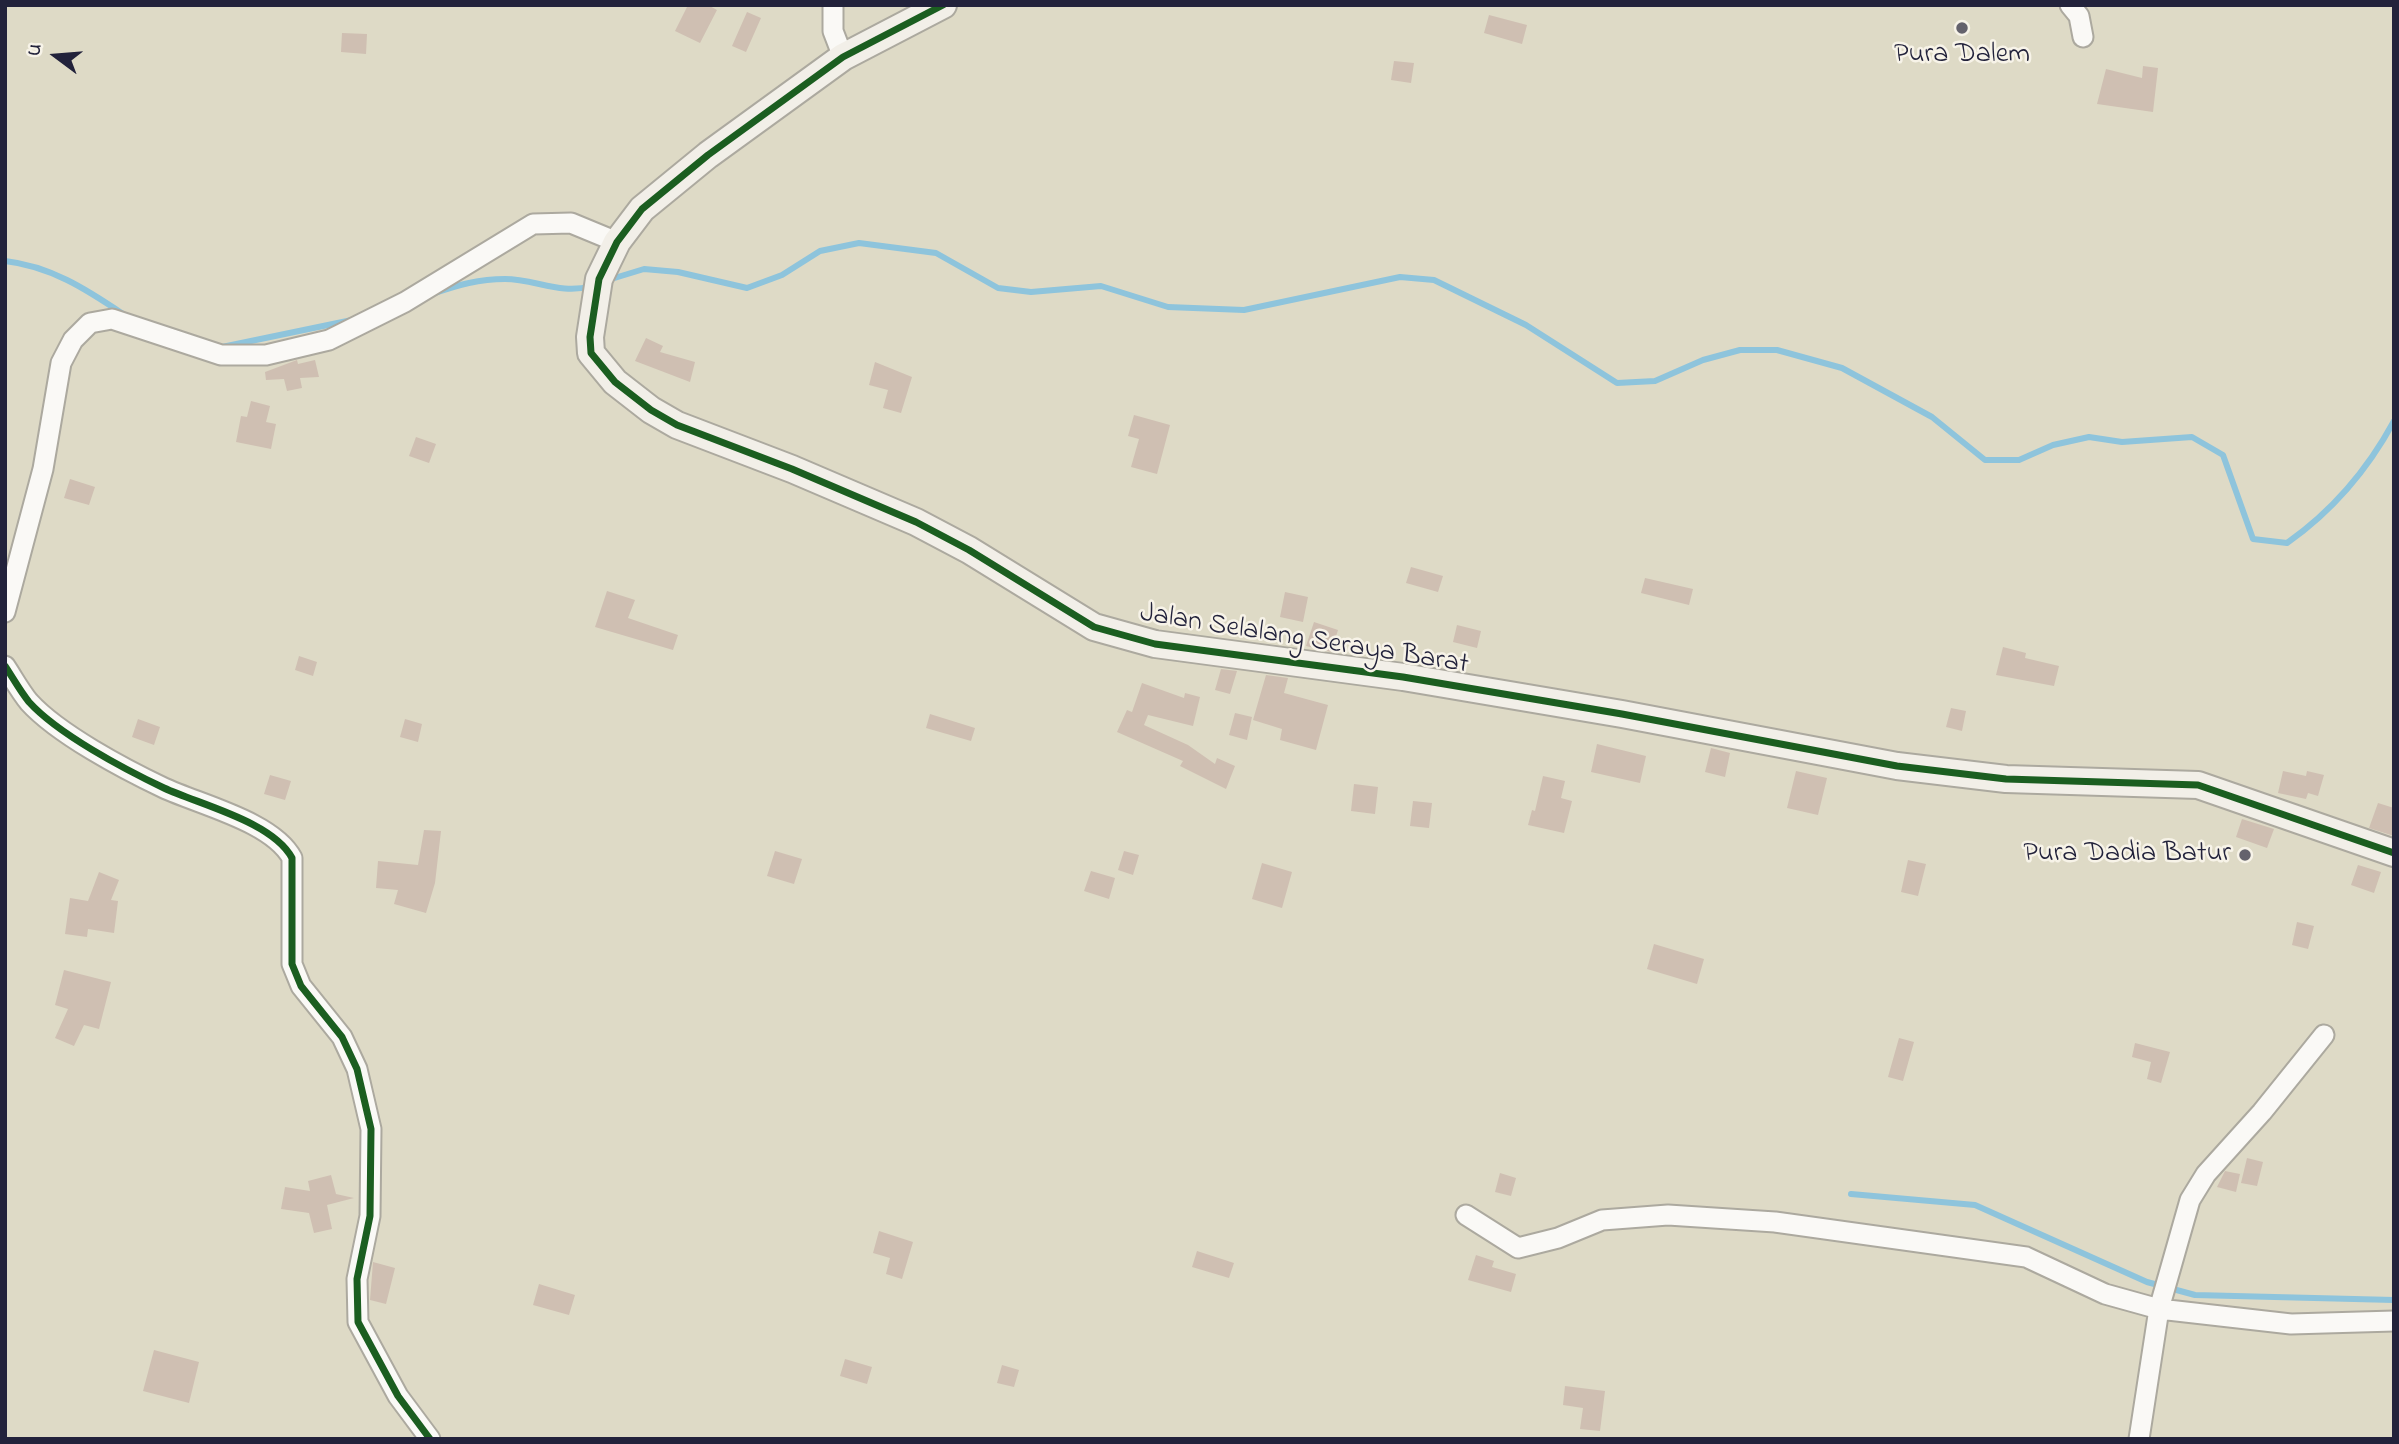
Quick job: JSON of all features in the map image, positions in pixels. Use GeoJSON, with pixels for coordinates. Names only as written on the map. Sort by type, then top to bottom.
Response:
{"type":"FeatureCollection","features":[{"type":"Feature","properties":{"kind":"street"},"geometry":{"type":"LineString","coordinates":[[833,5],[833,31],[843,57]]}},
{"type":"Feature","properties":{"kind":"street","name":"Jalan Selalang Seraya Barat"},"geometry":{"type":"LineString","coordinates":[[943,5],[843,57],[708,155],[642,209],[617,242],[599,279],[590,337],[591,353],[599,366],[631,395],[677,425],[792,469],[916,522],[969,550],[1094,626],[1155,644],[1403,677],[1897,766],[2006,779],[2198,785],[2394,853]]}},
{"type":"Feature","properties":{"kind":"street"},"geometry":{"type":"LineString","coordinates":[[2070,5],[2079,16],[2083,37]]}},
{"type":"Feature","properties":{"kind":"street"},"geometry":{"type":"LineString","coordinates":[[5,612],[43,470],[61,363],[73,340],[90,323],[112,319],[221,355],[266,355],[329,340],[405,302],[533,224],[571,223],[617,242]]}},
{"type":"Feature","properties":{"kind":"street"},"geometry":{"type":"LineString","coordinates":[[5,666],[29,702],[58,729],[161,787],[252,825],[279,839],[286,847],[292,858],[292,964],[301,986],[342,1037],[357,1069],[371,1129],[370,1216],[357,1279],[358,1322],[398,1396],[430,1439]]}},
{"type":"Feature","properties":{"kind":"street"},"geometry":{"type":"LineString","coordinates":[[2139,1439],[2159,1309],[2190,1200],[2206,1174],[2262,1112],[2324,1035]]}},
{"type":"Feature","properties":{"kind":"street"},"geometry":{"type":"LineString","coordinates":[[1466,1215],[1518,1248],[1558,1238],[1593,1222],[1668,1215],[1775,1222],[1956,1250],[1990,1250],[2026,1257],[2105,1294],[2159,1309],[2291,1324],[2394,1321]]}},
{"type":"Feature","properties":{"kind":"building"},"geometry":{"type":"Polygon","coordinates":[[[688,5],[708,5],[717,10],[700,43],[675,31],[688,5]]]}},
{"type":"Feature","properties":{"kind":"building"},"geometry":{"type":"Polygon","coordinates":[[[747,12],[761,18],[746,52],[732,46],[747,12]]]}},
{"type":"Feature","properties":{"kind":"building"},"geometry":{"type":"Polygon","coordinates":[[[1489,15],[1527,25],[1522,44],[1484,33],[1489,15]]]}},
{"type":"Feature","properties":{"kind":"building"},"geometry":{"type":"Polygon","coordinates":[[[342,33],[367,34],[366,54],[341,52],[342,33]]]}},
{"type":"Feature","properties":{"kind":"building"},"geometry":{"type":"Polygon","coordinates":[[[1394,61],[1414,63],[1411,83],[1391,80],[1394,61]]]}},
{"type":"Feature","properties":{"kind":"building"},"geometry":{"type":"Polygon","coordinates":[[[2143,66],[2158,68],[2153,112],[2097,104],[2106,69],[2142,78],[2143,66]]]}},
{"type":"Feature","properties":{"kind":"building"},"geometry":{"type":"Polygon","coordinates":[[[646,338],[663,346],[660,352],[695,362],[690,382],[635,361],[646,338]]]}},
{"type":"Feature","properties":{"kind":"building"},"geometry":{"type":"Polygon","coordinates":[[[297,360],[298,364],[315,360],[319,377],[300,378],[302,388],[287,391],[284,379],[266,380],[265,372],[297,360]]]}},
{"type":"Feature","properties":{"kind":"building"},"geometry":{"type":"Polygon","coordinates":[[[875,362],[912,377],[901,413],[883,408],[888,390],[869,385],[875,362]]]}},
{"type":"Feature","properties":{"kind":"building"},"geometry":{"type":"Polygon","coordinates":[[[251,401],[270,406],[266,422],[276,424],[271,449],[236,442],[241,416],[247,417],[251,401]]]}},
{"type":"Feature","properties":{"kind":"building"},"geometry":{"type":"Polygon","coordinates":[[[1134,415],[1170,425],[1157,474],[1131,467],[1139,439],[1128,436],[1134,415]]]}},
{"type":"Feature","properties":{"kind":"building"},"geometry":{"type":"Polygon","coordinates":[[[416,437],[436,444],[429,463],[409,456],[416,437]]]}},
{"type":"Feature","properties":{"kind":"building"},"geometry":{"type":"Polygon","coordinates":[[[70,479],[95,487],[89,505],[64,498],[70,479]]]}},
{"type":"Feature","properties":{"kind":"building"},"geometry":{"type":"Polygon","coordinates":[[[1411,567],[1443,576],[1438,592],[1406,583],[1411,567]]]}},
{"type":"Feature","properties":{"kind":"building"},"geometry":{"type":"Polygon","coordinates":[[[1645,578],[1693,589],[1689,605],[1641,593],[1645,578]]]}},
{"type":"Feature","properties":{"kind":"building"},"geometry":{"type":"Polygon","coordinates":[[[607,591],[635,600],[628,618],[678,635],[673,650],[595,627],[607,591]]]}},
{"type":"Feature","properties":{"kind":"building"},"geometry":{"type":"Polygon","coordinates":[[[1285,592],[1308,597],[1303,622],[1280,617],[1285,592]]]}},
{"type":"Feature","properties":{"kind":"building"},"geometry":{"type":"Polygon","coordinates":[[[1314,622],[1338,630],[1331,652],[1306,646],[1314,622]]]}},
{"type":"Feature","properties":{"kind":"building"},"geometry":{"type":"Polygon","coordinates":[[[1457,625],[1481,631],[1477,648],[1453,642],[1457,625]]]}},
{"type":"Feature","properties":{"kind":"building"},"geometry":{"type":"Polygon","coordinates":[[[2003,647],[2026,653],[2025,658],[2059,666],[2054,686],[1996,675],[2003,647]]]}},
{"type":"Feature","properties":{"kind":"building"},"geometry":{"type":"Polygon","coordinates":[[[299,656],[317,662],[313,676],[295,670],[299,656]]]}},
{"type":"Feature","properties":{"kind":"building"},"geometry":{"type":"Polygon","coordinates":[[[1221,669],[1237,671],[1230,694],[1215,690],[1221,669]]]}},
{"type":"Feature","properties":{"kind":"building"},"geometry":{"type":"Polygon","coordinates":[[[1266,675],[1288,678],[1284,693],[1328,705],[1316,750],[1280,740],[1282,729],[1253,720],[1266,675]]]}},
{"type":"Feature","properties":{"kind":"building"},"geometry":{"type":"Polygon","coordinates":[[[1142,683],[1184,698],[1185,693],[1200,697],[1193,726],[1148,715],[1144,725],[1188,745],[1215,764],[1217,758],[1235,766],[1226,789],[1180,766],[1183,761],[1117,732],[1127,710],[1132,712],[1142,683]]]}},
{"type":"Feature","properties":{"kind":"building"},"geometry":{"type":"Polygon","coordinates":[[[1951,708],[1966,711],[1962,731],[1946,727],[1951,708]]]}},
{"type":"Feature","properties":{"kind":"building"},"geometry":{"type":"Polygon","coordinates":[[[1235,713],[1252,717],[1247,740],[1229,735],[1235,713]]]}},
{"type":"Feature","properties":{"kind":"building"},"geometry":{"type":"Polygon","coordinates":[[[930,714],[975,728],[971,741],[926,728],[930,714]]]}},
{"type":"Feature","properties":{"kind":"building"},"geometry":{"type":"Polygon","coordinates":[[[138,719],[160,727],[154,745],[132,737],[138,719]]]}},
{"type":"Feature","properties":{"kind":"building"},"geometry":{"type":"Polygon","coordinates":[[[405,719],[422,724],[418,742],[400,737],[405,719]]]}},
{"type":"Feature","properties":{"kind":"building"},"geometry":{"type":"Polygon","coordinates":[[[1597,744],[1646,756],[1640,783],[1591,772],[1597,744]]]}},
{"type":"Feature","properties":{"kind":"building"},"geometry":{"type":"Polygon","coordinates":[[[1711,748],[1730,753],[1725,777],[1705,772],[1711,748]]]}},
{"type":"Feature","properties":{"kind":"building"},"geometry":{"type":"Polygon","coordinates":[[[1796,771],[1827,778],[1818,815],[1787,808],[1796,771]]]}},
{"type":"Feature","properties":{"kind":"building"},"geometry":{"type":"Polygon","coordinates":[[[2283,771],[2306,776],[2307,771],[2324,775],[2318,796],[2308,793],[2306,799],[2278,793],[2283,771]]]}},
{"type":"Feature","properties":{"kind":"building"},"geometry":{"type":"Polygon","coordinates":[[[270,775],[291,781],[285,800],[264,794],[270,775]]]}},
{"type":"Feature","properties":{"kind":"building"},"geometry":{"type":"Polygon","coordinates":[[[1543,776],[1565,781],[1561,798],[1572,801],[1564,833],[1528,825],[1532,810],[1535,811],[1543,776]]]}},
{"type":"Feature","properties":{"kind":"building"},"geometry":{"type":"Polygon","coordinates":[[[1354,784],[1378,787],[1375,814],[1351,811],[1354,784]]]}},
{"type":"Feature","properties":{"kind":"building"},"geometry":{"type":"Polygon","coordinates":[[[1413,801],[1432,803],[1429,828],[1410,826],[1413,801]]]}},
{"type":"Feature","properties":{"kind":"building"},"geometry":{"type":"Polygon","coordinates":[[[2378,803],[2394,808],[2394,836],[2369,828],[2378,803]]]}},
{"type":"Feature","properties":{"kind":"building","name":"Pura Dadia Batur"},"geometry":{"type":"Polygon","coordinates":[[[2242,819],[2274,829],[2267,848],[2236,837],[2242,819]]]}},
{"type":"Feature","properties":{"kind":"building"},"geometry":{"type":"Polygon","coordinates":[[[424,830],[441,831],[435,883],[426,913],[394,904],[398,890],[376,888],[378,861],[418,865],[424,830]]]}},
{"type":"Feature","properties":{"kind":"building"},"geometry":{"type":"Polygon","coordinates":[[[775,851],[802,859],[794,884],[767,876],[775,851]]]}},
{"type":"Feature","properties":{"kind":"building"},"geometry":{"type":"Polygon","coordinates":[[[1124,851],[1139,855],[1133,875],[1118,870],[1124,851]]]}},
{"type":"Feature","properties":{"kind":"building"},"geometry":{"type":"Polygon","coordinates":[[[1908,860],[1926,864],[1918,896],[1901,892],[1908,860]]]}},
{"type":"Feature","properties":{"kind":"building"},"geometry":{"type":"Polygon","coordinates":[[[1262,863],[1292,872],[1282,908],[1252,899],[1262,863]]]}},
{"type":"Feature","properties":{"kind":"building"},"geometry":{"type":"Polygon","coordinates":[[[2358,865],[2381,872],[2374,893],[2351,885],[2358,865]]]}},
{"type":"Feature","properties":{"kind":"building"},"geometry":{"type":"Polygon","coordinates":[[[1091,871],[1115,878],[1109,899],[1084,891],[1091,871]]]}},
{"type":"Feature","properties":{"kind":"building"},"geometry":{"type":"Polygon","coordinates":[[[99,872],[119,880],[111,900],[118,901],[114,933],[88,929],[87,937],[65,934],[70,898],[88,901],[99,872]]]}},
{"type":"Feature","properties":{"kind":"building"},"geometry":{"type":"Polygon","coordinates":[[[2297,922],[2314,926],[2308,949],[2292,945],[2297,922]]]}},
{"type":"Feature","properties":{"kind":"building"},"geometry":{"type":"Polygon","coordinates":[[[1654,944],[1704,959],[1697,984],[1647,969],[1654,944]]]}},
{"type":"Feature","properties":{"kind":"building"},"geometry":{"type":"Polygon","coordinates":[[[64,970],[111,982],[99,1029],[84,1025],[74,1046],[55,1038],[68,1009],[55,1005],[64,970]]]}},
{"type":"Feature","properties":{"kind":"building"},"geometry":{"type":"Polygon","coordinates":[[[1899,1038],[1914,1042],[1903,1081],[1888,1077],[1899,1038]]]}},
{"type":"Feature","properties":{"kind":"building"},"geometry":{"type":"Polygon","coordinates":[[[2135,1043],[2170,1052],[2161,1083],[2147,1079],[2151,1062],[2132,1057],[2135,1043]]]}},
{"type":"Feature","properties":{"kind":"building"},"geometry":{"type":"Polygon","coordinates":[[[2247,1158],[2263,1162],[2257,1186],[2241,1183],[2247,1158]]]}},
{"type":"Feature","properties":{"kind":"building"},"geometry":{"type":"Polygon","coordinates":[[[2225,1171],[2240,1174],[2236,1192],[2217,1187],[2225,1171]]]}},
{"type":"Feature","properties":{"kind":"building"},"geometry":{"type":"Polygon","coordinates":[[[1500,1173],[1516,1178],[1511,1196],[1495,1192],[1500,1173]]]}},
{"type":"Feature","properties":{"kind":"building"},"geometry":{"type":"Polygon","coordinates":[[[331,1175],[336,1194],[354,1198],[327,1205],[332,1229],[314,1233],[309,1213],[281,1209],[285,1187],[310,1191],[308,1181],[331,1175]]]}},
{"type":"Feature","properties":{"kind":"building"},"geometry":{"type":"Polygon","coordinates":[[[879,1231],[913,1242],[902,1279],[886,1274],[890,1258],[873,1253],[879,1231]]]}},
{"type":"Feature","properties":{"kind":"building"},"geometry":{"type":"Polygon","coordinates":[[[1197,1251],[1234,1263],[1229,1278],[1192,1267],[1197,1251]]]}},
{"type":"Feature","properties":{"kind":"building"},"geometry":{"type":"Polygon","coordinates":[[[1476,1255],[1494,1261],[1492,1267],[1516,1274],[1511,1292],[1468,1280],[1476,1255]]]}},
{"type":"Feature","properties":{"kind":"building"},"geometry":{"type":"Polygon","coordinates":[[[373,1262],[395,1268],[386,1304],[370,1300],[373,1262]]]}},
{"type":"Feature","properties":{"kind":"building"},"geometry":{"type":"Polygon","coordinates":[[[539,1284],[575,1295],[569,1315],[533,1305],[539,1284]]]}},
{"type":"Feature","properties":{"kind":"building"},"geometry":{"type":"Polygon","coordinates":[[[154,1350],[199,1362],[189,1403],[143,1391],[154,1350]]]}},
{"type":"Feature","properties":{"kind":"building"},"geometry":{"type":"Polygon","coordinates":[[[845,1359],[872,1367],[867,1384],[840,1376],[845,1359]]]}},
{"type":"Feature","properties":{"kind":"building"},"geometry":{"type":"Polygon","coordinates":[[[1002,1365],[1019,1370],[1014,1387],[997,1383],[1002,1365]]]}},
{"type":"Feature","properties":{"kind":"building"},"geometry":{"type":"Polygon","coordinates":[[[1565,1386],[1605,1391],[1600,1431],[1580,1429],[1583,1408],[1563,1405],[1565,1386]]]}},
{"type":"Feature","properties":{"kind":"waterway"},"geometry":{"type":"LineString","coordinates":[[608,280],[644,269],[678,272],[747,288],[782,275],[820,251],[859,243],[936,253],[998,288],[1031,292],[1101,286],[1168,307],[1244,310],[1400,277],[1434,280],[1526,325],[1617,383],[1655,381],[1703,360],[1740,350],[1777,350],[1842,368],[1932,417],[1985,460],[2019,460],[2053,445],[2089,437],[2122,442],[2192,437],[2223,455],[2253,539],[2287,543],[2319,518],[2347,488],[2384,439],[2394,421]]}},
{"type":"Feature","properties":{"kind":"waterway"},"geometry":{"type":"LineString","coordinates":[[5,261],[52,273],[123,314]]}},
{"type":"Feature","properties":{"kind":"waterway"},"geometry":{"type":"LineString","coordinates":[[435,293],[495,279],[569,289],[591,286]]}},
{"type":"Feature","properties":{"kind":"waterway"},"geometry":{"type":"LineString","coordinates":[[222,347],[352,320]]}},
{"type":"Feature","properties":{"kind":"waterway"},"geometry":{"type":"LineString","coordinates":[[1851,1194],[1975,1205],[2147,1282],[2195,1295],[2394,1300]]}},
{"type":"Feature","properties":{"kind":"cycle path"},"geometry":{"type":"LineString","coordinates":[[943,5],[843,57],[708,155],[642,209],[617,242],[599,279],[590,337],[591,353],[615,382],[651,410],[677,425],[792,469],[916,522],[969,550],[1094,627],[1155,644],[1403,677],[1622,714],[1897,766],[2006,779],[2198,785],[2394,853]]}},
{"type":"Feature","properties":{"kind":"cycle path"},"geometry":{"type":"LineString","coordinates":[[5,666],[29,702],[74,738],[111,761],[164,788],[253,825],[283,845],[292,858],[292,964],[301,986],[342,1037],[357,1069],[371,1129],[370,1216],[357,1279],[358,1322],[398,1396],[430,1439]]}},
{"type":"Feature","properties":{"kind":"place","name":"Pura Dalem"},"geometry":{"type":"Point","coordinates":[1962,28]}},
{"type":"Feature","properties":{"kind":"place","name":"Pura Dadia Batur"},"geometry":{"type":"Point","coordinates":[2245,855]}}]}
